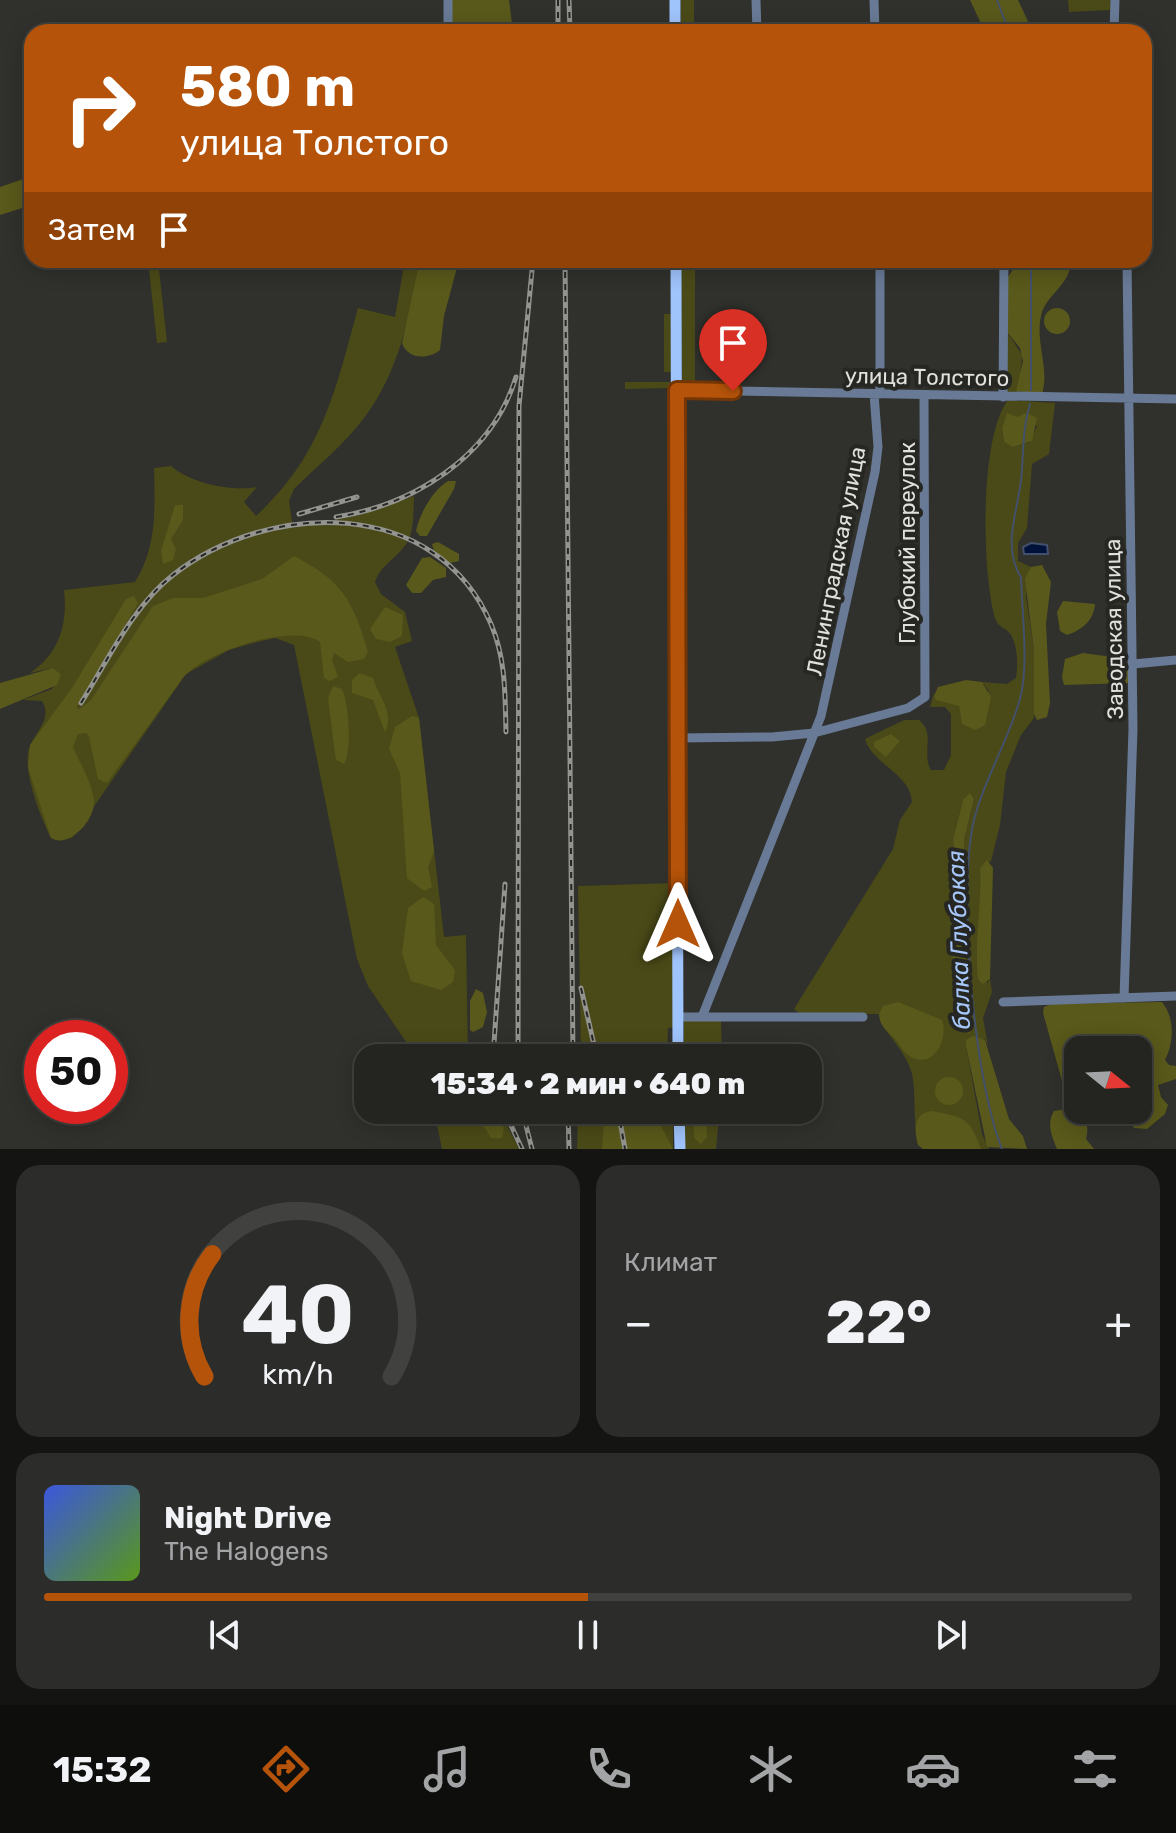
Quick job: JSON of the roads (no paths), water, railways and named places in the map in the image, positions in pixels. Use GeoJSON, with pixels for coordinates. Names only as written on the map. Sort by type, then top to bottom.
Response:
{"type":"FeatureCollection","features":[{"type":"Feature","properties":{"kind":"main road"},"geometry":{"type":"LineString","coordinates":[[675,0],[675,24]]}},
{"type":"Feature","properties":{"kind":"main road"},"geometry":{"type":"LineString","coordinates":[[676,268],[678,1044]]}},
{"type":"Feature","properties":{"kind":"main road"},"geometry":{"type":"LineString","coordinates":[[679,1124],[680,1149]]}},
{"type":"Feature","properties":{"kind":"street"},"geometry":{"type":"LineString","coordinates":[[448,0],[448,24]]}},
{"type":"Feature","properties":{"kind":"street"},"geometry":{"type":"LineString","coordinates":[[756,0],[757,24]]}},
{"type":"Feature","properties":{"kind":"street"},"geometry":{"type":"LineString","coordinates":[[874,0],[875,24]]}},
{"type":"Feature","properties":{"kind":"street"},"geometry":{"type":"LineString","coordinates":[[1114,24],[1115,0]]}},
{"type":"Feature","properties":{"kind":"street","name":"Ленинградская улица"},"geometry":{"type":"LineString","coordinates":[[702,1017],[814,733],[833,674],[878,447],[880,268]]}},
{"type":"Feature","properties":{"kind":"street"},"geometry":{"type":"LineString","coordinates":[[1003,397],[1004,268]]}},
{"type":"Feature","properties":{"kind":"street","name":"Заводская улица"},"geometry":{"type":"LineString","coordinates":[[1124,998],[1133,664],[1127,268]]}},
{"type":"Feature","properties":{"kind":"street","name":"улица Толстого"},"geometry":{"type":"LineString","coordinates":[[677,390],[1176,399]]}},
{"type":"Feature","properties":{"kind":"street","name":"Глубокий переулок"},"geometry":{"type":"LineString","coordinates":[[814,733],[908,708],[923,700],[926,691],[924,395]]}},
{"type":"Feature","properties":{"kind":"street"},"geometry":{"type":"LineString","coordinates":[[1133,664],[1176,660]]}},
{"type":"Feature","properties":{"kind":"street"},"geometry":{"type":"LineString","coordinates":[[678,738],[772,737],[814,733]]}},
{"type":"Feature","properties":{"kind":"street"},"geometry":{"type":"LineString","coordinates":[[1003,1002],[1176,996]]}},
{"type":"Feature","properties":{"kind":"street"},"geometry":{"type":"LineString","coordinates":[[679,1017],[863,1017]]}},
{"type":"Feature","properties":{"kind":"water"},"geometry":{"type":"Polygon","coordinates":[[[1031,543],[1047,545],[1048,554],[1024,554],[1023,547],[1031,543]]]}},
{"type":"Feature","properties":{"kind":"waterway","name":"балка Глубокая"},"geometry":{"type":"LineString","coordinates":[[997,0],[1006,24]]}},
{"type":"Feature","properties":{"kind":"waterway","name":"балка Глубокая"},"geometry":{"type":"LineString","coordinates":[[1031,268],[1031,390]]}},
{"type":"Feature","properties":{"kind":"waterway","name":"балка Глубокая"},"geometry":{"type":"LineString","coordinates":[[1002,1149],[992,1118],[977,1035],[971,988],[967,896],[973,824],[1023,686],[1025,656],[1021,578],[1012,553],[1012,530],[1030,404]]}},
{"type":"Feature","properties":{"kind":"railway"},"geometry":{"type":"LineString","coordinates":[[558,0],[558,24]]}},
{"type":"Feature","properties":{"kind":"railway"},"geometry":{"type":"LineString","coordinates":[[569,0],[570,24]]}},
{"type":"Feature","properties":{"kind":"railway"},"geometry":{"type":"LineString","coordinates":[[518,1044],[519,406],[532,268]]}},
{"type":"Feature","properties":{"kind":"railway"},"geometry":{"type":"LineString","coordinates":[[565,268],[573,1044]]}},
{"type":"Feature","properties":{"kind":"railway"},"geometry":{"type":"LineString","coordinates":[[336,517],[394,501],[446,472],[489,431],[505,405],[516,377]]}},
{"type":"Feature","properties":{"kind":"railway"},"geometry":{"type":"LineString","coordinates":[[299,514],[357,497]]}},
{"type":"Feature","properties":{"kind":"railway"},"geometry":{"type":"LineString","coordinates":[[81,703],[133,618],[173,575],[212,550],[255,533],[301,524],[347,523],[392,532],[432,552],[465,582],[491,624],[500,650],[506,732]]}},
{"type":"Feature","properties":{"kind":"railway"},"geometry":{"type":"LineString","coordinates":[[494,1044],[505,884]]}},
{"type":"Feature","properties":{"kind":"railway"},"geometry":{"type":"LineString","coordinates":[[581,988],[594,1044]]}},
{"type":"Feature","properties":{"kind":"railway"},"geometry":{"type":"LineString","coordinates":[[510,1124],[522,1149]]}},
{"type":"Feature","properties":{"kind":"railway"},"geometry":{"type":"LineString","coordinates":[[526,1124],[532,1149]]}},
{"type":"Feature","properties":{"kind":"railway"},"geometry":{"type":"LineString","coordinates":[[568,1124],[569,1149]]}},
{"type":"Feature","properties":{"kind":"railway"},"geometry":{"type":"LineString","coordinates":[[621,1124],[625,1149]]}}]}
